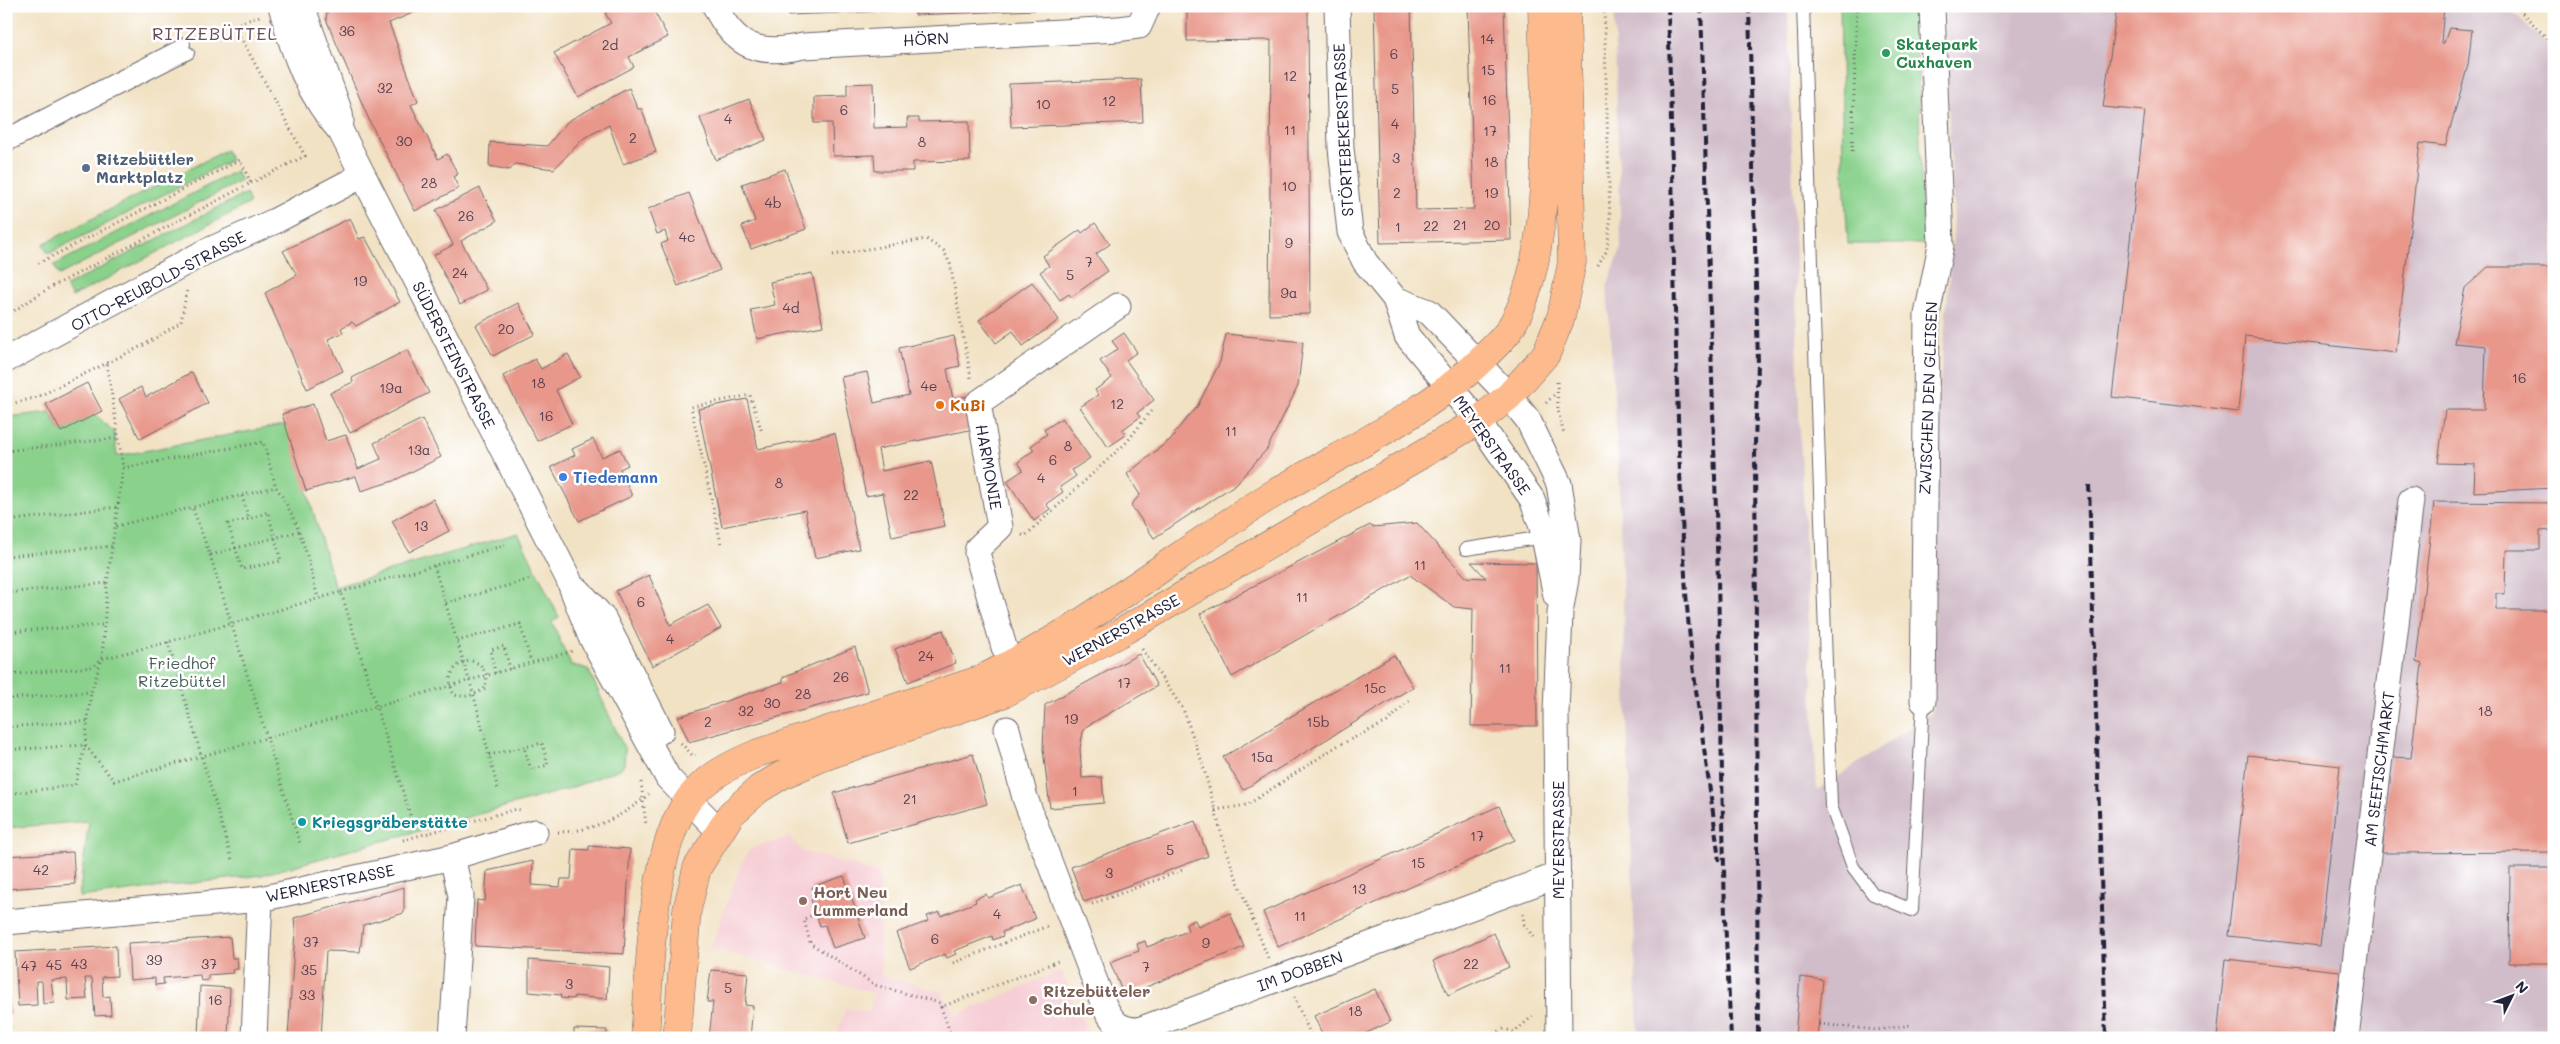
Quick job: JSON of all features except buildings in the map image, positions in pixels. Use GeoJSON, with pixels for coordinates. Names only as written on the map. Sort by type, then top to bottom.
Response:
{"type":"FeatureCollection","features":[{"type":"Feature","properties":{"kind":"main road","name":"MEYERSTRASSE"},"geometry":{"type":"LineString","coordinates":[[1449,386],[1479,363],[1507,333],[1516,318],[1527,291],[1541,225],[1544,114],[1542,6]]}},
{"type":"Feature","properties":{"kind":"main road"},"geometry":{"type":"LineString","coordinates":[[1509,396],[1546,354],[1561,317],[1572,262],[1566,6]]}},
{"type":"Feature","properties":{"kind":"main road","name":"WERNERSTRASSE"},"geometry":{"type":"LineString","coordinates":[[677,1038],[690,895],[696,868],[719,831],[745,802],[782,775],[823,758],[1005,693],[1015,675],[1110,604],[1270,496],[1376,435],[1449,386]]}},
{"type":"Feature","properties":{"kind":"main road","name":"WERNERSTRASSE"},"geometry":{"type":"LineString","coordinates":[[645,1038],[660,870],[672,830],[689,800],[701,786],[716,774],[744,759],[809,734],[889,711],[970,683],[1015,675],[1120,633],[1478,421],[1509,396]]}},
{"type":"Feature","properties":{"kind":"street","name":"SÜDERSTEINSTRASSE"},"geometry":{"type":"LineString","coordinates":[[302,6],[340,113],[341,132]]}},
{"type":"Feature","properties":{"kind":"street","name":"HÖRN"},"geometry":{"type":"LineString","coordinates":[[715,6],[733,35],[740,41],[758,48],[779,51],[803,46],[1118,29],[1139,26],[1148,8]]}},
{"type":"Feature","properties":{"kind":"street","name":"STÖRTEBEKERSTRASSE"},"geometry":{"type":"LineString","coordinates":[[1337,6],[1341,148],[1347,217],[1356,246],[1365,262],[1395,299],[1407,336],[1449,386]]}},
{"type":"Feature","properties":{"kind":"street","name":"ZWISCHEN DEN GLEISEN"},"geometry":{"type":"LineString","coordinates":[[1923,701],[1927,315],[1941,245],[1932,6]]}},
{"type":"Feature","properties":{"kind":"street","name":"SÜDERSTEINSTRASSE"},"geometry":{"type":"LineString","coordinates":[[273,12],[324,112],[341,132],[568,578],[590,635],[652,750],[668,778],[719,831]]}},
{"type":"Feature","properties":{"kind":"street","name":"OTTO-REUBOLD-STRASSE"},"geometry":{"type":"LineString","coordinates":[[6,360],[203,253],[275,221],[363,175]]}},
{"type":"Feature","properties":{"kind":"street"},"geometry":{"type":"LineString","coordinates":[[1395,299],[1429,312],[1509,396]]}},
{"type":"Feature","properties":{"kind":"street","name":"HARMONIE"},"geometry":{"type":"LineString","coordinates":[[1015,675],[977,554],[978,548],[1000,527],[978,403],[1118,306]]}},
{"type":"Feature","properties":{"kind":"street","name":"MEYERSTRASSE"},"geometry":{"type":"LineString","coordinates":[[1449,386],[1478,421],[1532,498],[1544,538],[1560,613]]}},
{"type":"Feature","properties":{"kind":"street","name":"MEYERSTRASSE"},"geometry":{"type":"LineString","coordinates":[[1509,396],[1528,420],[1559,484],[1568,540],[1566,579],[1560,613],[1556,712],[1559,1038]]}},
{"type":"Feature","properties":{"kind":"street","name":"AM SEEFISCHMARKT"},"geometry":{"type":"LineString","coordinates":[[2346,1038],[2411,500]]}},
{"type":"Feature","properties":{"kind":"street","name":"IM DOBBEN"},"geometry":{"type":"LineString","coordinates":[[1007,729],[1026,798],[1106,1011],[1116,1024],[1126,1030],[1139,1030],[1558,875]]}},
{"type":"Feature","properties":{"kind":"street","name":"WERNERSTRASSE"},"geometry":{"type":"LineString","coordinates":[[6,922],[260,898],[452,857],[538,825]]}},
{"type":"Feature","properties":{"kind":"street"},"geometry":{"type":"LineString","coordinates":[[452,857],[461,896],[452,1038]]}},
{"type":"Feature","properties":{"kind":"street"},"geometry":{"type":"LineString","coordinates":[[254,1038],[260,898]]}},
{"type":"Feature","properties":{"kind":"lane"},"geometry":{"type":"LineString","coordinates":[[1803,6],[1831,806],[1853,867],[1868,887],[1874,894],[1912,910],[1923,701]]}},
{"type":"Feature","properties":{"kind":"lane"},"geometry":{"type":"LineString","coordinates":[[6,135],[186,48],[6,146]]}},
{"type":"Feature","properties":{"kind":"lane"},"geometry":{"type":"LineString","coordinates":[[1466,549],[1544,538]]}},
{"type":"Feature","properties":{"kind":"path"},"geometry":{"type":"LineString","coordinates":[[1852,151],[1857,6]]}},
{"type":"Feature","properties":{"kind":"path"},"geometry":{"type":"LineString","coordinates":[[2515,6],[2554,45]]}},
{"type":"Feature","properties":{"kind":"path"},"geometry":{"type":"LineString","coordinates":[[6,316],[46,290],[305,156],[234,25],[273,12]]}},
{"type":"Feature","properties":{"kind":"path"},"geometry":{"type":"LineString","coordinates":[[35,265],[240,160],[251,183]]}},
{"type":"Feature","properties":{"kind":"path"},"geometry":{"type":"LineString","coordinates":[[833,255],[926,239],[932,241],[944,251],[950,264],[968,364]]}},
{"type":"Feature","properties":{"kind":"path"},"geometry":{"type":"LineString","coordinates":[[6,404],[35,398],[146,344],[181,322],[187,290],[194,285]]}},
{"type":"Feature","properties":{"kind":"path"},"geometry":{"type":"LineString","coordinates":[[6,794],[75,785],[85,745],[91,692],[102,659],[103,625],[123,468],[107,364]]}},
{"type":"Feature","properties":{"kind":"path"},"geometry":{"type":"LineString","coordinates":[[721,543],[691,407],[750,395],[762,432]]}},
{"type":"Feature","properties":{"kind":"path"},"geometry":{"type":"LineString","coordinates":[[1000,527],[1026,536],[1126,442],[1152,408]]}},
{"type":"Feature","properties":{"kind":"path"},"geometry":{"type":"LineString","coordinates":[[6,451],[118,438]]}},
{"type":"Feature","properties":{"kind":"path"},"geometry":{"type":"LineString","coordinates":[[123,468],[263,442],[276,487],[292,510],[300,531],[318,598]]}},
{"type":"Feature","properties":{"kind":"path"},"geometry":{"type":"LineString","coordinates":[[116,526],[276,487]]}},
{"type":"Feature","properties":{"kind":"path"},"geometry":{"type":"LineString","coordinates":[[242,496],[248,519]]}},
{"type":"Feature","properties":{"kind":"path"},"geometry":{"type":"LineString","coordinates":[[6,521],[117,508]]}},
{"type":"Feature","properties":{"kind":"path"},"geometry":{"type":"LineString","coordinates":[[192,509],[210,555],[300,844]]}},
{"type":"Feature","properties":{"kind":"path"},"geometry":{"type":"LineString","coordinates":[[268,512],[275,538],[281,561],[242,569],[228,524],[268,512]]}},
{"type":"Feature","properties":{"kind":"path"},"geometry":{"type":"LineString","coordinates":[[210,555],[300,531]]}},
{"type":"Feature","properties":{"kind":"path"},"geometry":{"type":"LineString","coordinates":[[6,556],[114,546]]}},
{"type":"Feature","properties":{"kind":"path"},"geometry":{"type":"LineString","coordinates":[[6,675],[92,668],[102,659],[505,546]]}},
{"type":"Feature","properties":{"kind":"path"},"geometry":{"type":"LineString","coordinates":[[434,566],[474,696],[498,790]]}},
{"type":"Feature","properties":{"kind":"path"},"geometry":{"type":"LineString","coordinates":[[446,604],[531,579]]}},
{"type":"Feature","properties":{"kind":"path"},"geometry":{"type":"LineString","coordinates":[[6,593],[108,583]]}},
{"type":"Feature","properties":{"kind":"path"},"geometry":{"type":"LineString","coordinates":[[341,592],[411,818]]}},
{"type":"Feature","properties":{"kind":"path"},"geometry":{"type":"LineString","coordinates":[[457,641],[520,624],[531,662]]}},
{"type":"Feature","properties":{"kind":"path"},"geometry":{"type":"LineString","coordinates":[[6,632],[103,625]]}},
{"type":"Feature","properties":{"kind":"path"},"geometry":{"type":"LineString","coordinates":[[168,642],[232,860]]}},
{"type":"Feature","properties":{"kind":"path"},"geometry":{"type":"LineString","coordinates":[[495,673],[490,650],[504,646],[510,669]]}},
{"type":"Feature","properties":{"kind":"path"},"geometry":{"type":"LineString","coordinates":[[1141,648],[1183,709],[1202,762],[1228,854],[1281,978],[1312,1038]]}},
{"type":"Feature","properties":{"kind":"path"},"geometry":{"type":"LineString","coordinates":[[85,745],[114,781],[377,708],[564,653]]}},
{"type":"Feature","properties":{"kind":"path"},"geometry":{"type":"LineString","coordinates":[[463,662],[480,664],[487,675],[485,688],[474,696],[463,697],[454,694],[450,686],[451,674],[455,667],[463,662]]}},
{"type":"Feature","properties":{"kind":"path"},"geometry":{"type":"LineString","coordinates":[[6,699],[91,692]]}},
{"type":"Feature","properties":{"kind":"path"},"geometry":{"type":"LineString","coordinates":[[1215,810],[1246,805],[1337,746],[1386,722],[1411,699]]}},
{"type":"Feature","properties":{"kind":"path"},"geometry":{"type":"LineString","coordinates":[[6,727],[88,721]]}},
{"type":"Feature","properties":{"kind":"path"},"geometry":{"type":"LineString","coordinates":[[489,755],[524,747],[542,743],[548,765],[531,770],[524,747]]}},
{"type":"Feature","properties":{"kind":"path"},"geometry":{"type":"LineString","coordinates":[[6,750],[85,745]]}},
{"type":"Feature","properties":{"kind":"path"},"geometry":{"type":"LineString","coordinates":[[402,841],[517,809],[538,825],[562,832],[604,823],[624,814],[643,800]]}},
{"type":"Feature","properties":{"kind":"path"},"geometry":{"type":"LineString","coordinates":[[538,825],[562,832]]}},
{"type":"Feature","properties":{"kind":"path"},"geometry":{"type":"LineString","coordinates":[[953,963],[1183,870]]}},
{"type":"Feature","properties":{"kind":"path"},"geometry":{"type":"LineString","coordinates":[[816,914],[804,918],[810,943],[875,985],[940,1003],[952,1038]]}},
{"type":"Feature","properties":{"kind":"path"},"geometry":{"type":"LineString","coordinates":[[941,1007],[1083,952]]}},
{"type":"Feature","properties":{"kind":"path"},"geometry":{"type":"LineString","coordinates":[[1485,1038],[1504,1029],[1514,1032],[1540,1010]]}},
{"type":"Feature","properties":{"kind":"path"},"geometry":{"type":"LineString","coordinates":[[1819,1024],[1877,1030],[1911,1025]]}},
{"type":"Feature","properties":{"kind":"shaded area"},"geometry":{"type":"Polygon","coordinates":[[[1614,6],[1788,6],[1799,412],[1817,791],[1932,713],[1938,405],[1954,222],[1943,6],[2138,6],[2441,42],[2444,6],[2504,6],[2513,12],[2554,51],[2554,1038],[1638,1038],[1618,457],[1607,286],[1621,249],[1614,6]]]}},
{"type":"Feature","properties":{"kind":"shaded area","name":"Hort Neu Lummerland"},"geometry":{"type":"Polygon","coordinates":[[[789,837],[803,851],[879,873],[881,976],[941,992],[957,1015],[1061,970],[1090,1038],[836,1038],[845,1008],[869,1012],[874,993],[711,948],[736,876],[746,854],[753,848],[789,837]]]}},
{"type":"Feature","properties":{"kind":"green space"},"geometry":{"type":"Polygon","coordinates":[[[1840,6],[1916,6],[1923,244],[1848,244],[1843,162],[1840,6]]]}},
{"type":"Feature","properties":{"kind":"green space"},"geometry":{"type":"Polygon","coordinates":[[[226,150],[231,160],[48,254],[43,244],[226,150]]]}},
{"type":"Feature","properties":{"kind":"green space"},"geometry":{"type":"Polygon","coordinates":[[[236,171],[241,181],[59,275],[54,265],[236,171]]]}},
{"type":"Feature","properties":{"kind":"green space"},"geometry":{"type":"Polygon","coordinates":[[[246,193],[250,203],[72,297],[66,286],[246,193]]]}},
{"type":"Feature","properties":{"kind":"green space","name":"Friedhof Ritzebüttel"},"geometry":{"type":"Polygon","coordinates":[[[50,412],[61,432],[95,414],[114,432],[117,456],[288,424],[335,587],[518,533],[559,617],[552,622],[571,665],[588,669],[625,750],[624,765],[620,769],[568,789],[262,875],[79,897],[89,821],[6,828],[6,417],[50,412]]]}},
{"type":"Feature","properties":{"kind":"railway"},"geometry":{"type":"LineString","coordinates":[[1668,6],[1677,372],[1686,592],[1696,693],[1719,861]]}},
{"type":"Feature","properties":{"kind":"railway"},"geometry":{"type":"LineString","coordinates":[[1701,6],[1718,579],[1725,918],[1731,1038]]}},
{"type":"Feature","properties":{"kind":"railway"},"geometry":{"type":"LineString","coordinates":[[1749,6],[1758,364],[1755,443],[1758,1038]]}},
{"type":"Feature","properties":{"kind":"railway"},"geometry":{"type":"LineString","coordinates":[[2089,485],[2106,1038]]}},
{"type":"Feature","properties":{"kind":"place","name":"Skatepark Cuxhaven"},"geometry":{"type":"Point","coordinates":[1886,53]}},
{"type":"Feature","properties":{"kind":"place","name":"Ritzebüttler Marktplatz"},"geometry":{"type":"Point","coordinates":[86,168]}},
{"type":"Feature","properties":{"kind":"place","name":"KuBi"},"geometry":{"type":"Point","coordinates":[940,405]}},
{"type":"Feature","properties":{"kind":"place","name":"Tiedemann"},"geometry":{"type":"Point","coordinates":[563,477]}},
{"type":"Feature","properties":{"kind":"place","name":"Kriegsgräberstätte"},"geometry":{"type":"Point","coordinates":[302,822]}},
{"type":"Feature","properties":{"kind":"place","name":"Hort Neu Lummerland"},"geometry":{"type":"Point","coordinates":[803,901]}},
{"type":"Feature","properties":{"kind":"place","name":"Ritzebütteler Schule"},"geometry":{"type":"Point","coordinates":[1033,1000]}},
{"type":"Feature","properties":{"kind":"district","name":"RITZEBÜTTEL"},"geometry":{"type":"Point","coordinates":[215,34]}}]}
